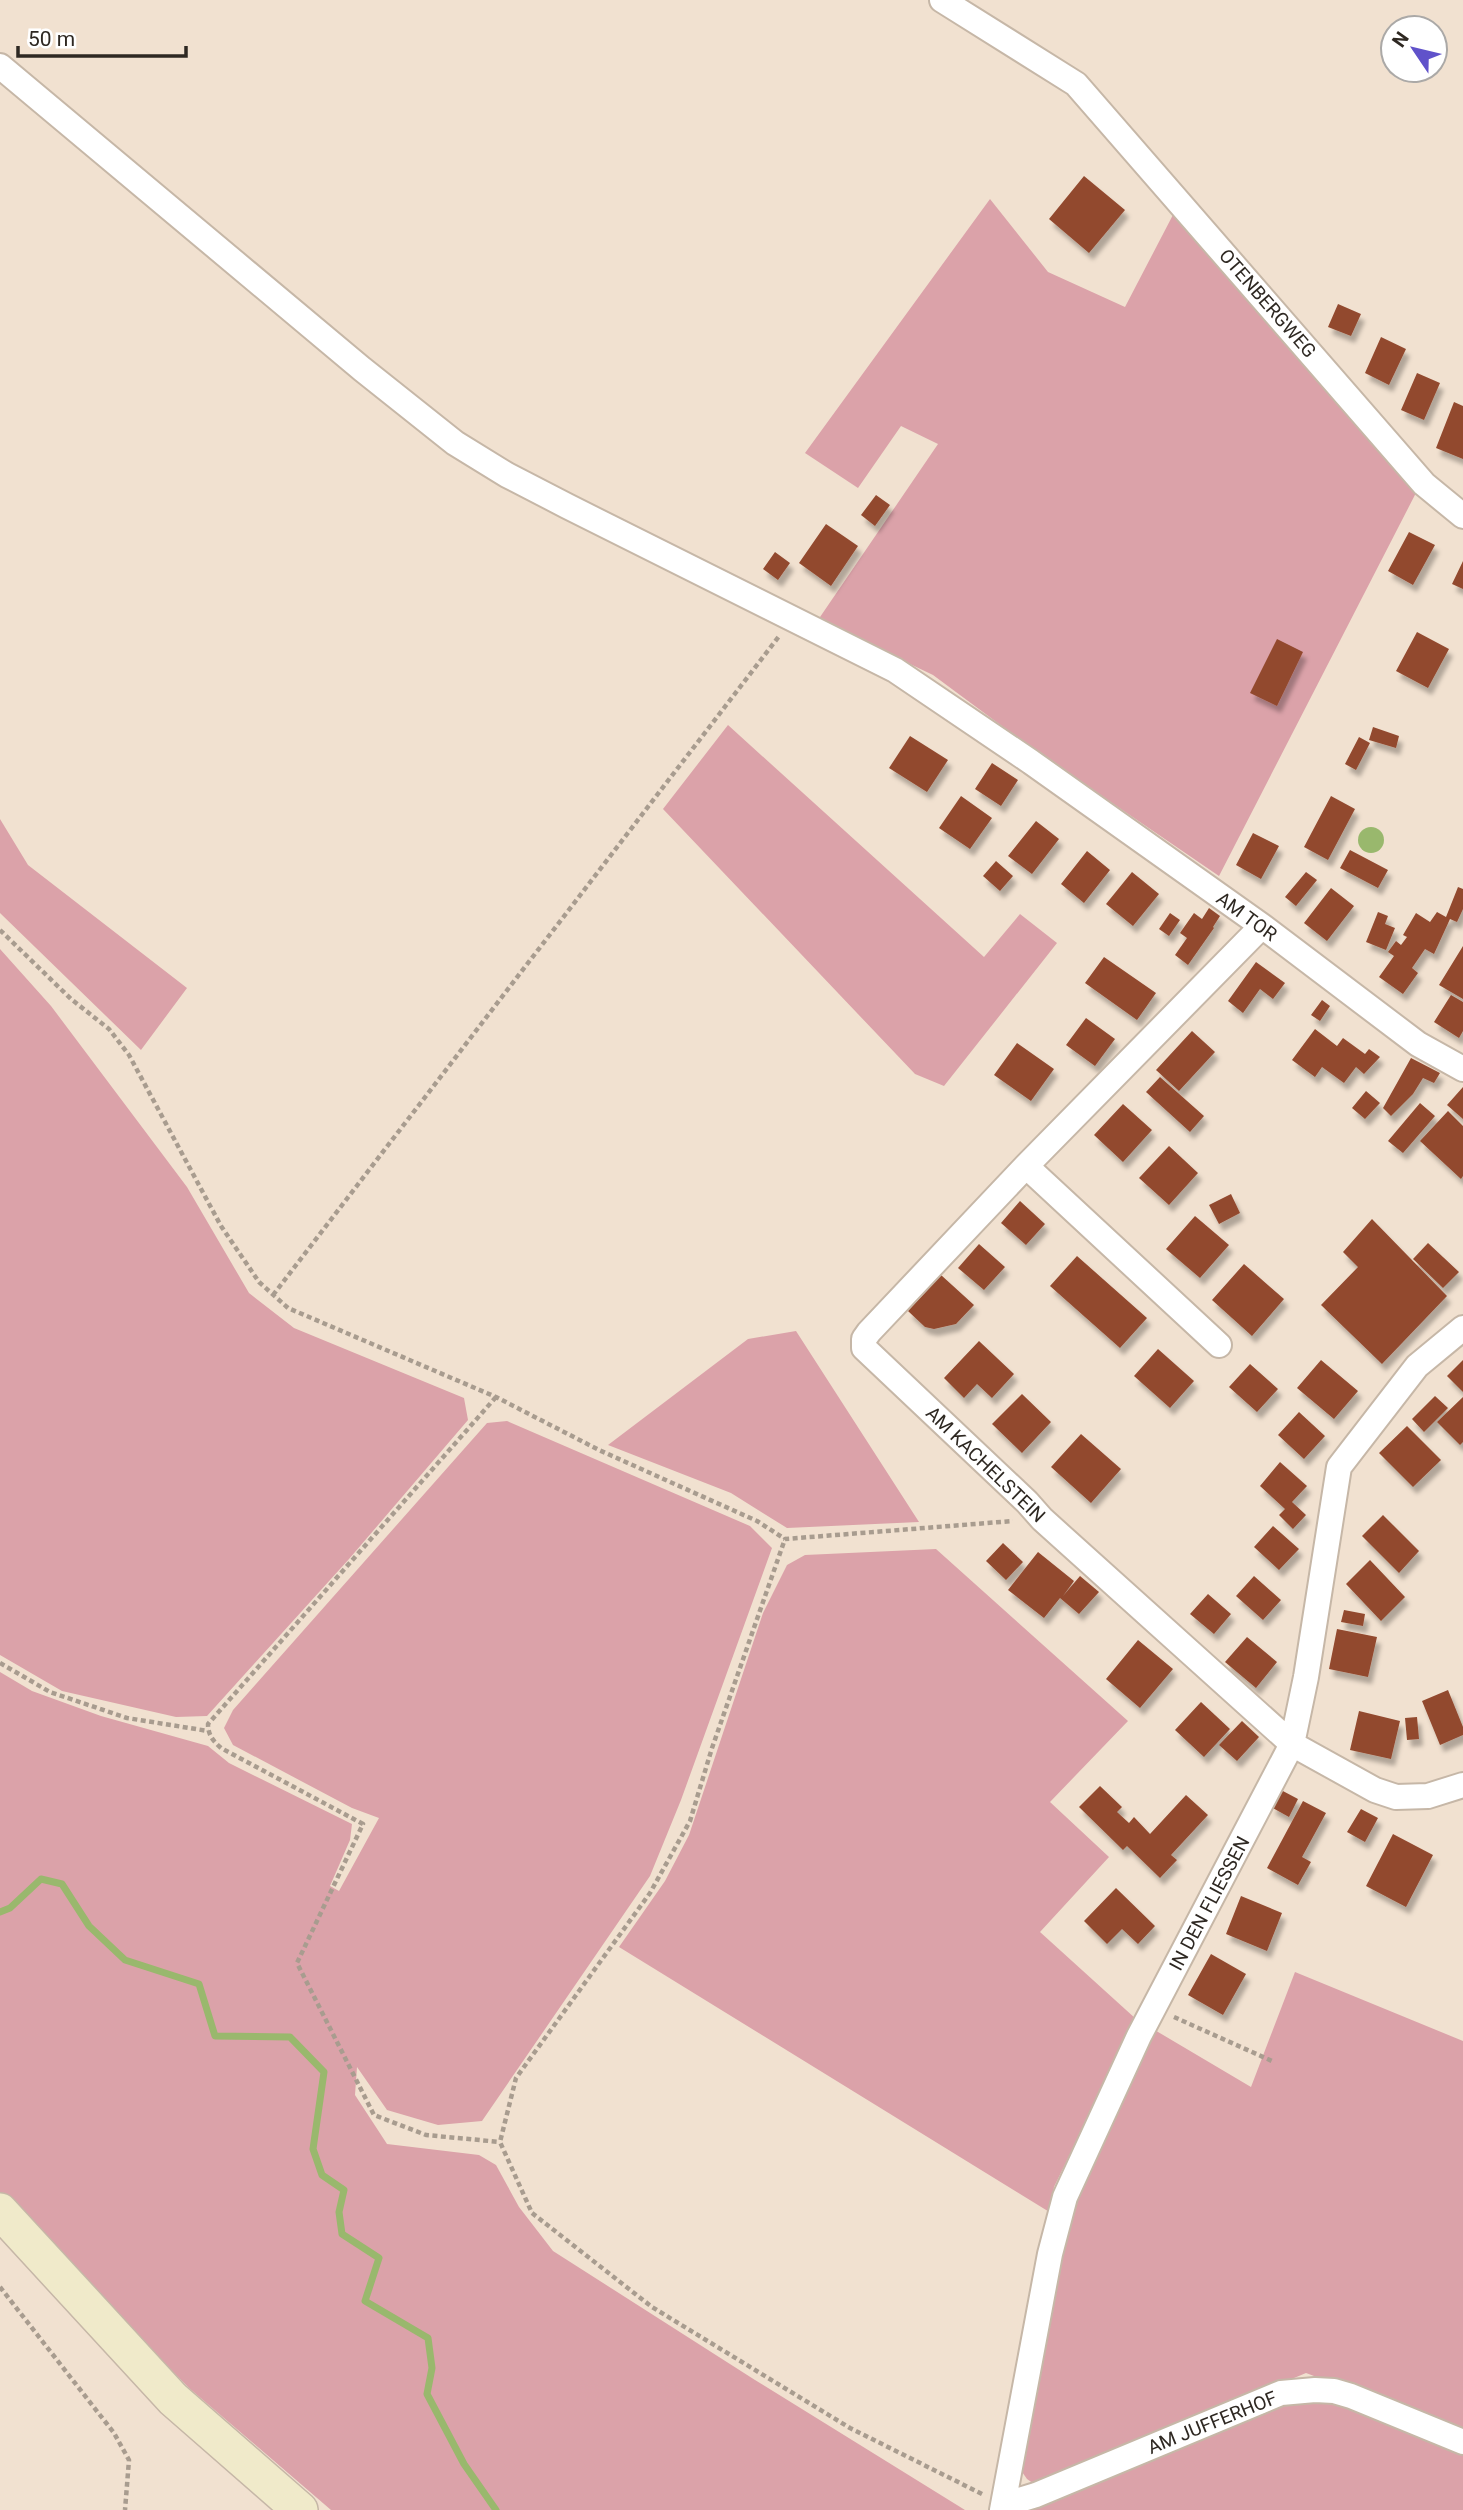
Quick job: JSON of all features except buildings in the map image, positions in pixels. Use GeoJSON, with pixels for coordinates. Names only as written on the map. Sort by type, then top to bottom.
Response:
{"type":"FeatureCollection","features":[{"type":"Feature","properties":{"kind":"main road"},"geometry":{"type":"LineString","coordinates":[[0,2211],[173,2399],[300,2510]]}},
{"type":"Feature","properties":{"kind":"street","name":"OTENBERGWEG"},"geometry":{"type":"LineString","coordinates":[[942,0],[1076,84],[1424,484],[1463,516]]}},
{"type":"Feature","properties":{"kind":"street","name":"AM TOR"},"geometry":{"type":"LineString","coordinates":[[0,65],[371,377],[455,443],[507,475],[567,506],[895,670],[1031,762],[1262,926],[1418,1044],[1463,1069]]}},
{"type":"Feature","properties":{"kind":"street","name":"AM KACHELSTEIN"},"geometry":{"type":"LineString","coordinates":[[1262,926],[1026,1166],[869,1332],[864,1339],[864,1348],[1042,1519],[1292,1744],[1387,1795],[1428,1796],[1463,1785]]}},
{"type":"Feature","properties":{"kind":"street"},"geometry":{"type":"LineString","coordinates":[[1026,1166],[1219,1345]]}},
{"type":"Feature","properties":{"kind":"street","name":"IN DEN FLIESSEN"},"geometry":{"type":"LineString","coordinates":[[1003,2507],[1050,2254],[1065,2197],[1154,2008],[1292,1744],[1306,1676],[1339,1467],[1417,1366],[1463,1328]]}},
{"type":"Feature","properties":{"kind":"street","name":"AM JUFFERHOF"},"geometry":{"type":"LineString","coordinates":[[1003,2507],[1248,2405],[1296,2390],[1342,2393],[1463,2442]]}},
{"type":"Feature","properties":{"kind":"path"},"geometry":{"type":"LineString","coordinates":[[273,1295],[793,618]]}},
{"type":"Feature","properties":{"kind":"path"},"geometry":{"type":"LineString","coordinates":[[0,930],[71,999],[109,1030],[129,1055],[221,1226],[259,1282],[288,1308],[496,1397],[599,1450],[758,1521],[785,1539],[1042,1519]]}},
{"type":"Feature","properties":{"kind":"path"},"geometry":{"type":"LineString","coordinates":[[496,1397],[208,1724],[208,1731],[213,1741],[221,1748],[363,1824],[296,1963],[374,2115],[426,2135],[500,2142]]}},
{"type":"Feature","properties":{"kind":"path"},"geometry":{"type":"LineString","coordinates":[[785,1539],[712,1748],[690,1821],[650,1893],[516,2078],[500,2142],[532,2213],[652,2306],[850,2428],[1003,2507]]}},
{"type":"Feature","properties":{"kind":"path"},"geometry":{"type":"LineString","coordinates":[[0,1663],[50,1692],[127,1718],[208,1731]]}},
{"type":"Feature","properties":{"kind":"path"},"geometry":{"type":"LineString","coordinates":[[1154,2008],[1272,2061]]}},
{"type":"Feature","properties":{"kind":"path"},"geometry":{"type":"LineString","coordinates":[[0,2287],[114,2433],[129,2460],[125,2510]]}},
{"type":"Feature","properties":{"kind":"shaded area"},"geometry":{"type":"Polygon","coordinates":[[[990,199],[1048,272],[1125,307],[1175,211],[1418,489],[1219,876],[1033,749],[933,675],[818,620],[938,444],[901,426],[858,488],[805,453],[990,199]]]}},
{"type":"Feature","properties":{"kind":"shaded area"},"geometry":{"type":"Polygon","coordinates":[[[728,725],[984,957],[1020,914],[1057,943],[944,1086],[915,1074],[663,809],[728,725]]]}},
{"type":"Feature","properties":{"kind":"shaded area"},"geometry":{"type":"Polygon","coordinates":[[[0,819],[28,865],[187,988],[141,1050],[0,913],[0,819]]]}},
{"type":"Feature","properties":{"kind":"shaded area"},"geometry":{"type":"Polygon","coordinates":[[[1371,827],[1380,831],[1384,840],[1380,849],[1371,853],[1362,849],[1358,840],[1362,831],[1371,827]]]}},
{"type":"Feature","properties":{"kind":"shaded area"},"geometry":{"type":"Polygon","coordinates":[[[0,949],[51,1006],[187,1187],[249,1293],[294,1328],[464,1398],[468,1420],[349,1559],[207,1716],[176,1717],[62,1691],[0,1655],[0,949]]]}},
{"type":"Feature","properties":{"kind":"shaded area"},"geometry":{"type":"Polygon","coordinates":[[[796,1331],[919,1522],[787,1528],[731,1493],[608,1445],[748,1339],[796,1331]]]}},
{"type":"Feature","properties":{"kind":"shaded area"},"geometry":{"type":"Polygon","coordinates":[[[507,1421],[750,1526],[772,1548],[681,1800],[650,1876],[482,2121],[438,2125],[387,2110],[357,2067],[355,2095],[387,2144],[479,2155],[496,2165],[519,2207],[553,2251],[965,2510],[331,2510],[189,2388],[0,2196],[0,1672],[32,1691],[101,1716],[208,1746],[229,1763],[352,1824],[350,1840],[330,1886],[339,1891],[379,1818],[352,1808],[233,1745],[224,1728],[233,1710],[487,1423],[507,1421]]]}},
{"type":"Feature","properties":{"kind":"shaded area"},"geometry":{"type":"Polygon","coordinates":[[[936,1549],[1128,1721],[1050,1802],[1109,1857],[1040,1932],[1136,2019],[1054,2187],[1051,2213],[619,1947],[665,1881],[689,1835],[763,1613],[787,1565],[805,1555],[936,1549]]]}},
{"type":"Feature","properties":{"kind":"shaded area"},"geometry":{"type":"Polygon","coordinates":[[[1295,1972],[1463,2041],[1463,2432],[1306,2373],[1037,2486],[1027,2479],[1020,2469],[1053,2286],[1075,2194],[1153,2029],[1251,2087],[1295,1972]]]}},
{"type":"Feature","properties":{"kind":"shaded area"},"geometry":{"type":"Polygon","coordinates":[[[1303,2399],[1349,2404],[1463,2452],[1463,2510],[1032,2510],[1263,2408],[1303,2399]]]}},
{"type":"Feature","properties":{"kind":"waterway"},"geometry":{"type":"LineString","coordinates":[[0,1912],[10,1908],[41,1879],[62,1884],[89,1926],[125,1960],[199,1984],[215,2036],[290,2037],[324,2072],[313,2149],[322,2175],[344,2190],[339,2212],[342,2234],[379,2258],[365,2301],[428,2338],[432,2368],[427,2394],[464,2464],[496,2510]]}}]}
